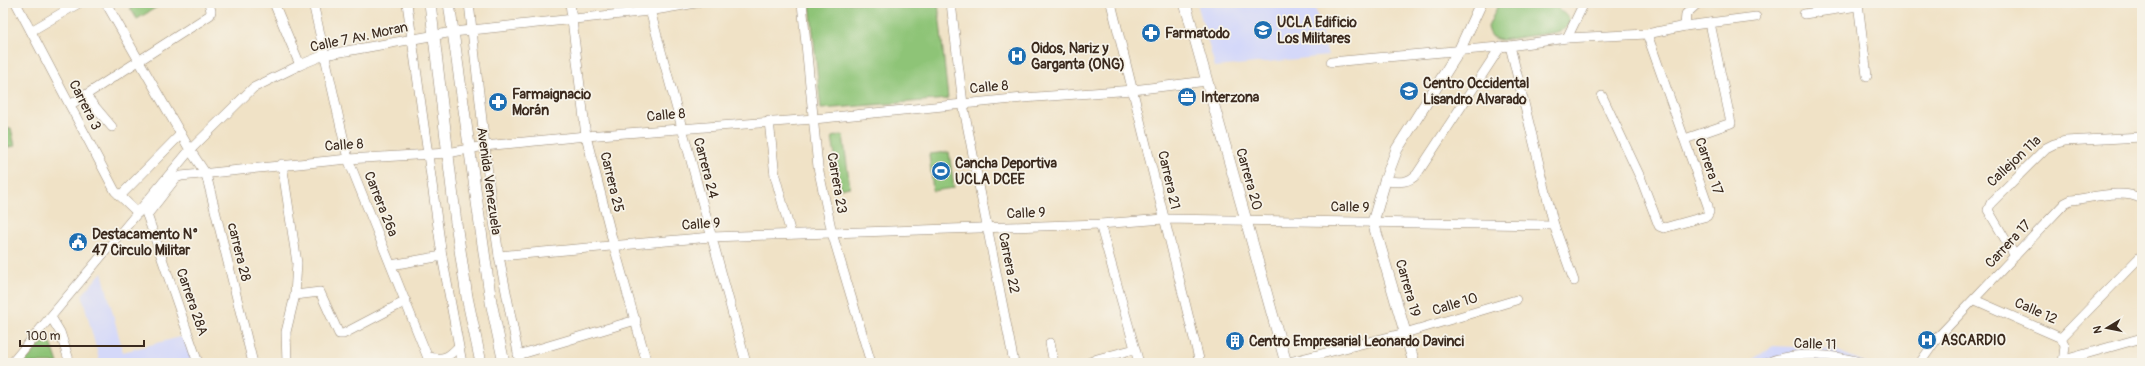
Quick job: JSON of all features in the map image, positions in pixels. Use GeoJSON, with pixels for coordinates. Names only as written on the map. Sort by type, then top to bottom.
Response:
{"type":"FeatureCollection","features":[{"type":"Feature","properties":{"kind":"street","name":"Carrera 3"},"geometry":{"type":"LineString","coordinates":[[16,3],[101,166],[120,196],[142,214]]}},
{"type":"Feature","properties":{"kind":"street"},"geometry":{"type":"LineString","coordinates":[[31,31],[79,3]]}},
{"type":"Feature","properties":{"kind":"street","name":"carrera 28"},"geometry":{"type":"LineString","coordinates":[[106,3],[190,150],[206,174],[253,363]]}},
{"type":"Feature","properties":{"kind":"street"},"geometry":{"type":"LineString","coordinates":[[70,105],[210,15],[211,11],[209,3]]}},
{"type":"Feature","properties":{"kind":"street"},"geometry":{"type":"LineString","coordinates":[[274,3],[300,65]]}},
{"type":"Feature","properties":{"kind":"street","name":"Carrera 26a"},"geometry":{"type":"LineString","coordinates":[[312,3],[348,159],[429,360]]}},
{"type":"Feature","properties":{"kind":"street"},"geometry":{"type":"LineString","coordinates":[[407,3],[442,256],[462,363]]}},
{"type":"Feature","properties":{"kind":"street"},"geometry":{"type":"LineString","coordinates":[[430,3],[456,223],[481,363]]}},
{"type":"Feature","properties":{"kind":"street","name":"Avenida Venezuela"},"geometry":{"type":"LineString","coordinates":[[449,3],[491,302],[504,363]]}},
{"type":"Feature","properties":{"kind":"street","name":"Avenida Venezuela"},"geometry":{"type":"LineString","coordinates":[[469,3],[484,146],[499,256],[519,359]]}},
{"type":"Feature","properties":{"kind":"street","name":"Carrera 25"},"geometry":{"type":"LineString","coordinates":[[570,3],[586,136],[614,246],[647,363]]}},
{"type":"Feature","properties":{"kind":"street","name":"Calle 7 Av. Moran"},"geometry":{"type":"LineString","coordinates":[[143,205],[190,150],[253,88],[324,55],[453,32],[573,19],[649,7],[696,3]]}},
{"type":"Feature","properties":{"kind":"street","name":"Carrera 23"},"geometry":{"type":"LineString","coordinates":[[802,3],[818,167],[832,233],[871,363]]}},
{"type":"Feature","properties":{"kind":"street","name":"Carrera 22"},"geometry":{"type":"LineString","coordinates":[[951,3],[963,104],[1014,363]]}},
{"type":"Feature","properties":{"kind":"street","name":"Carrera 21"},"geometry":{"type":"LineString","coordinates":[[1111,3],[1200,363]]}},
{"type":"Feature","properties":{"kind":"street","name":"Carrera 20"},"geometry":{"type":"LineString","coordinates":[[1185,3],[1286,363]]}},
{"type":"Feature","properties":{"kind":"street"},"geometry":{"type":"LineString","coordinates":[[1373,222],[1396,149],[1459,51],[1481,3]]}},
{"type":"Feature","properties":{"kind":"street"},"geometry":{"type":"LineString","coordinates":[[1567,38],[1584,3]]}},
{"type":"Feature","properties":{"kind":"street"},"geometry":{"type":"LineString","coordinates":[[1684,26],[1686,14],[1698,3]]}},
{"type":"Feature","properties":{"kind":"street"},"geometry":{"type":"LineString","coordinates":[[1804,14],[1858,4],[1866,76]]}},
{"type":"Feature","properties":{"kind":"street","name":"Carrera 24"},"geometry":{"type":"LineString","coordinates":[[649,7],[746,363]]}},
{"type":"Feature","properties":{"kind":"street"},"geometry":{"type":"LineString","coordinates":[[1331,62],[1459,51],[1567,38],[1647,34],[1684,26],[1756,17]]}},
{"type":"Feature","properties":{"kind":"street"},"geometry":{"type":"LineString","coordinates":[[1685,139],[1731,122],[1710,23]]}},
{"type":"Feature","properties":{"kind":"street","name":"Carrera 17"},"geometry":{"type":"LineString","coordinates":[[1602,96],[1641,179],[1659,226],[1664,228],[1707,216],[1709,212],[1685,139],[1647,34]]}},
{"type":"Feature","properties":{"kind":"street"},"geometry":{"type":"LineString","coordinates":[[1385,181],[1411,181],[1506,46]]}},
{"type":"Feature","properties":{"kind":"street"},"geometry":{"type":"LineString","coordinates":[[1506,46],[1554,225],[1574,281]]}},
{"type":"Feature","properties":{"kind":"street","name":"Calle 8"},"geometry":{"type":"LineString","coordinates":[[142,214],[176,178],[282,164],[427,153],[448,153],[484,146],[586,136],[768,121],[814,119],[963,104],[1133,90],[1207,81]]}},
{"type":"Feature","properties":{"kind":"street"},"geometry":{"type":"LineString","coordinates":[[85,95],[112,127]]}},
{"type":"Feature","properties":{"kind":"street"},"geometry":{"type":"LineString","coordinates":[[768,121],[775,176],[791,234]]}},
{"type":"Feature","properties":{"kind":"street"},"geometry":{"type":"LineString","coordinates":[[120,196],[181,134]]}},
{"type":"Feature","properties":{"kind":"street","name":"Callejon 11a"},"geometry":{"type":"LineString","coordinates":[[2014,256],[1988,210],[1991,202],[2046,148],[2065,141],[2142,137]]}},
{"type":"Feature","properties":{"kind":"street"},"geometry":{"type":"LineString","coordinates":[[282,164],[297,263],[295,295],[286,332],[287,363]]}},
{"type":"Feature","properties":{"kind":"street","name":"Carrera 17"},"geometry":{"type":"LineString","coordinates":[[1920,363],[1938,337],[1975,300],[2014,256],[2065,204],[2071,200],[2124,194],[2134,195],[2142,199]]}},
{"type":"Feature","properties":{"kind":"street","name":"Carrera 28A"},"geometry":{"type":"LineString","coordinates":[[143,205],[142,214],[198,363]]}},
{"type":"Feature","properties":{"kind":"street"},"geometry":{"type":"LineString","coordinates":[[12,363],[142,214]]}},
{"type":"Feature","properties":{"kind":"street","name":"Calle 9"},"geometry":{"type":"LineString","coordinates":[[499,256],[711,237],[1100,224],[1164,219],[1554,225]]}},
{"type":"Feature","properties":{"kind":"street","name":"Carrera 19"},"geometry":{"type":"LineString","coordinates":[[1373,222],[1414,363]]}},
{"type":"Feature","properties":{"kind":"street"},"geometry":{"type":"LineString","coordinates":[[1100,224],[1139,363]]}},
{"type":"Feature","properties":{"kind":"street"},"geometry":{"type":"LineString","coordinates":[[2061,338],[2142,255]]}},
{"type":"Feature","properties":{"kind":"street"},"geometry":{"type":"LineString","coordinates":[[391,265],[442,256]]}},
{"type":"Feature","properties":{"kind":"street"},"geometry":{"type":"LineString","coordinates":[[295,295],[320,292],[339,334],[343,334],[406,302]]}},
{"type":"Feature","properties":{"kind":"street","name":"Calle 10"},"geometry":{"type":"LineString","coordinates":[[1286,363],[1405,333],[1516,300]]}},
{"type":"Feature","properties":{"kind":"street","name":"Calle 12"},"geometry":{"type":"LineString","coordinates":[[1975,300],[2061,338],[2065,346],[2064,362]]}},
{"type":"Feature","properties":{"kind":"street"},"geometry":{"type":"LineString","coordinates":[[51,317],[60,332],[70,363]]}},
{"type":"Feature","properties":{"kind":"street"},"geometry":{"type":"LineString","coordinates":[[519,359],[636,320]]}},
{"type":"Feature","properties":{"kind":"street"},"geometry":{"type":"LineString","coordinates":[[473,324],[472,333],[474,363]]}},
{"type":"Feature","properties":{"kind":"street"},"geometry":{"type":"LineString","coordinates":[[2064,362],[2142,338]]}},
{"type":"Feature","properties":{"kind":"street"},"geometry":{"type":"LineString","coordinates":[[1050,343],[1054,363]]}},
{"type":"Feature","properties":{"kind":"street"},"geometry":{"type":"LineString","coordinates":[[429,360],[447,358],[458,347]]}},
{"type":"Feature","properties":{"kind":"street"},"geometry":{"type":"LineString","coordinates":[[1088,363],[1097,359],[1135,350]]}},
{"type":"Feature","properties":{"kind":"street","name":"Calle 11"},"geometry":{"type":"LineString","coordinates":[[1766,363],[1792,355],[1833,358],[1863,363]]}},
{"type":"Feature","properties":{"kind":"shaded area","name":"UCLA Edificio Los Militares"},"geometry":{"type":"Polygon","coordinates":[[[1197,3],[1314,3],[1328,56],[1215,67],[1197,3]]]}},
{"type":"Feature","properties":{"kind":"shaded area"},"geometry":{"type":"Polygon","coordinates":[[[102,272],[123,352],[184,336],[193,359],[179,363],[100,363],[82,295],[102,272]]]}},
{"type":"Feature","properties":{"kind":"shaded area"},"geometry":{"type":"Polygon","coordinates":[[[1773,346],[1833,349],[1867,363],[1747,363],[1773,346]]]}},
{"type":"Feature","properties":{"kind":"green space"},"geometry":{"type":"Polygon","coordinates":[[[138,3],[162,4],[137,19],[130,8],[138,3]]]}},
{"type":"Feature","properties":{"kind":"green space"},"geometry":{"type":"Polygon","coordinates":[[[810,3],[938,3],[948,99],[821,109],[810,3]]]}},
{"type":"Feature","properties":{"kind":"green space"},"geometry":{"type":"Polygon","coordinates":[[[1499,3],[1554,3],[1570,20],[1566,28],[1557,32],[1498,40],[1492,36],[1488,27],[1499,3]]]}},
{"type":"Feature","properties":{"kind":"green space"},"geometry":{"type":"Polygon","coordinates":[[[11,128],[15,146],[3,148],[3,130],[11,128]]]}},
{"type":"Feature","properties":{"kind":"green space"},"geometry":{"type":"Polygon","coordinates":[[[843,135],[850,187],[840,189],[832,137],[843,135]]]}},
{"type":"Feature","properties":{"kind":"green space","name":"Cancha Deportiva UCLA DCEE"},"geometry":{"type":"Polygon","coordinates":[[[949,152],[954,188],[933,191],[929,154],[949,152]]]}},
{"type":"Feature","properties":{"kind":"green space"},"geometry":{"type":"Polygon","coordinates":[[[42,343],[51,343],[58,363],[24,363],[42,343]]]}},
{"type":"Feature","properties":{"kind":"place","name":"UCLA Edificio Los Militares"},"geometry":{"type":"Point","coordinates":[1263,30]}},
{"type":"Feature","properties":{"kind":"place","name":"Farmatodo"},"geometry":{"type":"Point","coordinates":[1151,33]}},
{"type":"Feature","properties":{"kind":"place","name":"Oidos, Nariz y Garganta (ONG)"},"geometry":{"type":"Point","coordinates":[1017,56]}},
{"type":"Feature","properties":{"kind":"place","name":"Centro Occidental Lisandro Alvarado"},"geometry":{"type":"Point","coordinates":[1409,91]}},
{"type":"Feature","properties":{"kind":"place","name":"Interzona"},"geometry":{"type":"Point","coordinates":[1187,97]}},
{"type":"Feature","properties":{"kind":"place","name":"Farmaignacio Morán"},"geometry":{"type":"Point","coordinates":[498,102]}},
{"type":"Feature","properties":{"kind":"place","name":"Cancha Deportiva UCLA DCEE"},"geometry":{"type":"Point","coordinates":[941,171]}},
{"type":"Feature","properties":{"kind":"place","name":"Destacamento N° 47 Circulo Militar"},"geometry":{"type":"Point","coordinates":[78,242]}},
{"type":"Feature","properties":{"kind":"place","name":"ASCARDIO"},"geometry":{"type":"Point","coordinates":[1927,340]}},
{"type":"Feature","properties":{"kind":"place","name":"Centro Empresarial Leonardo Davinci"},"geometry":{"type":"Point","coordinates":[1235,341]}}]}
